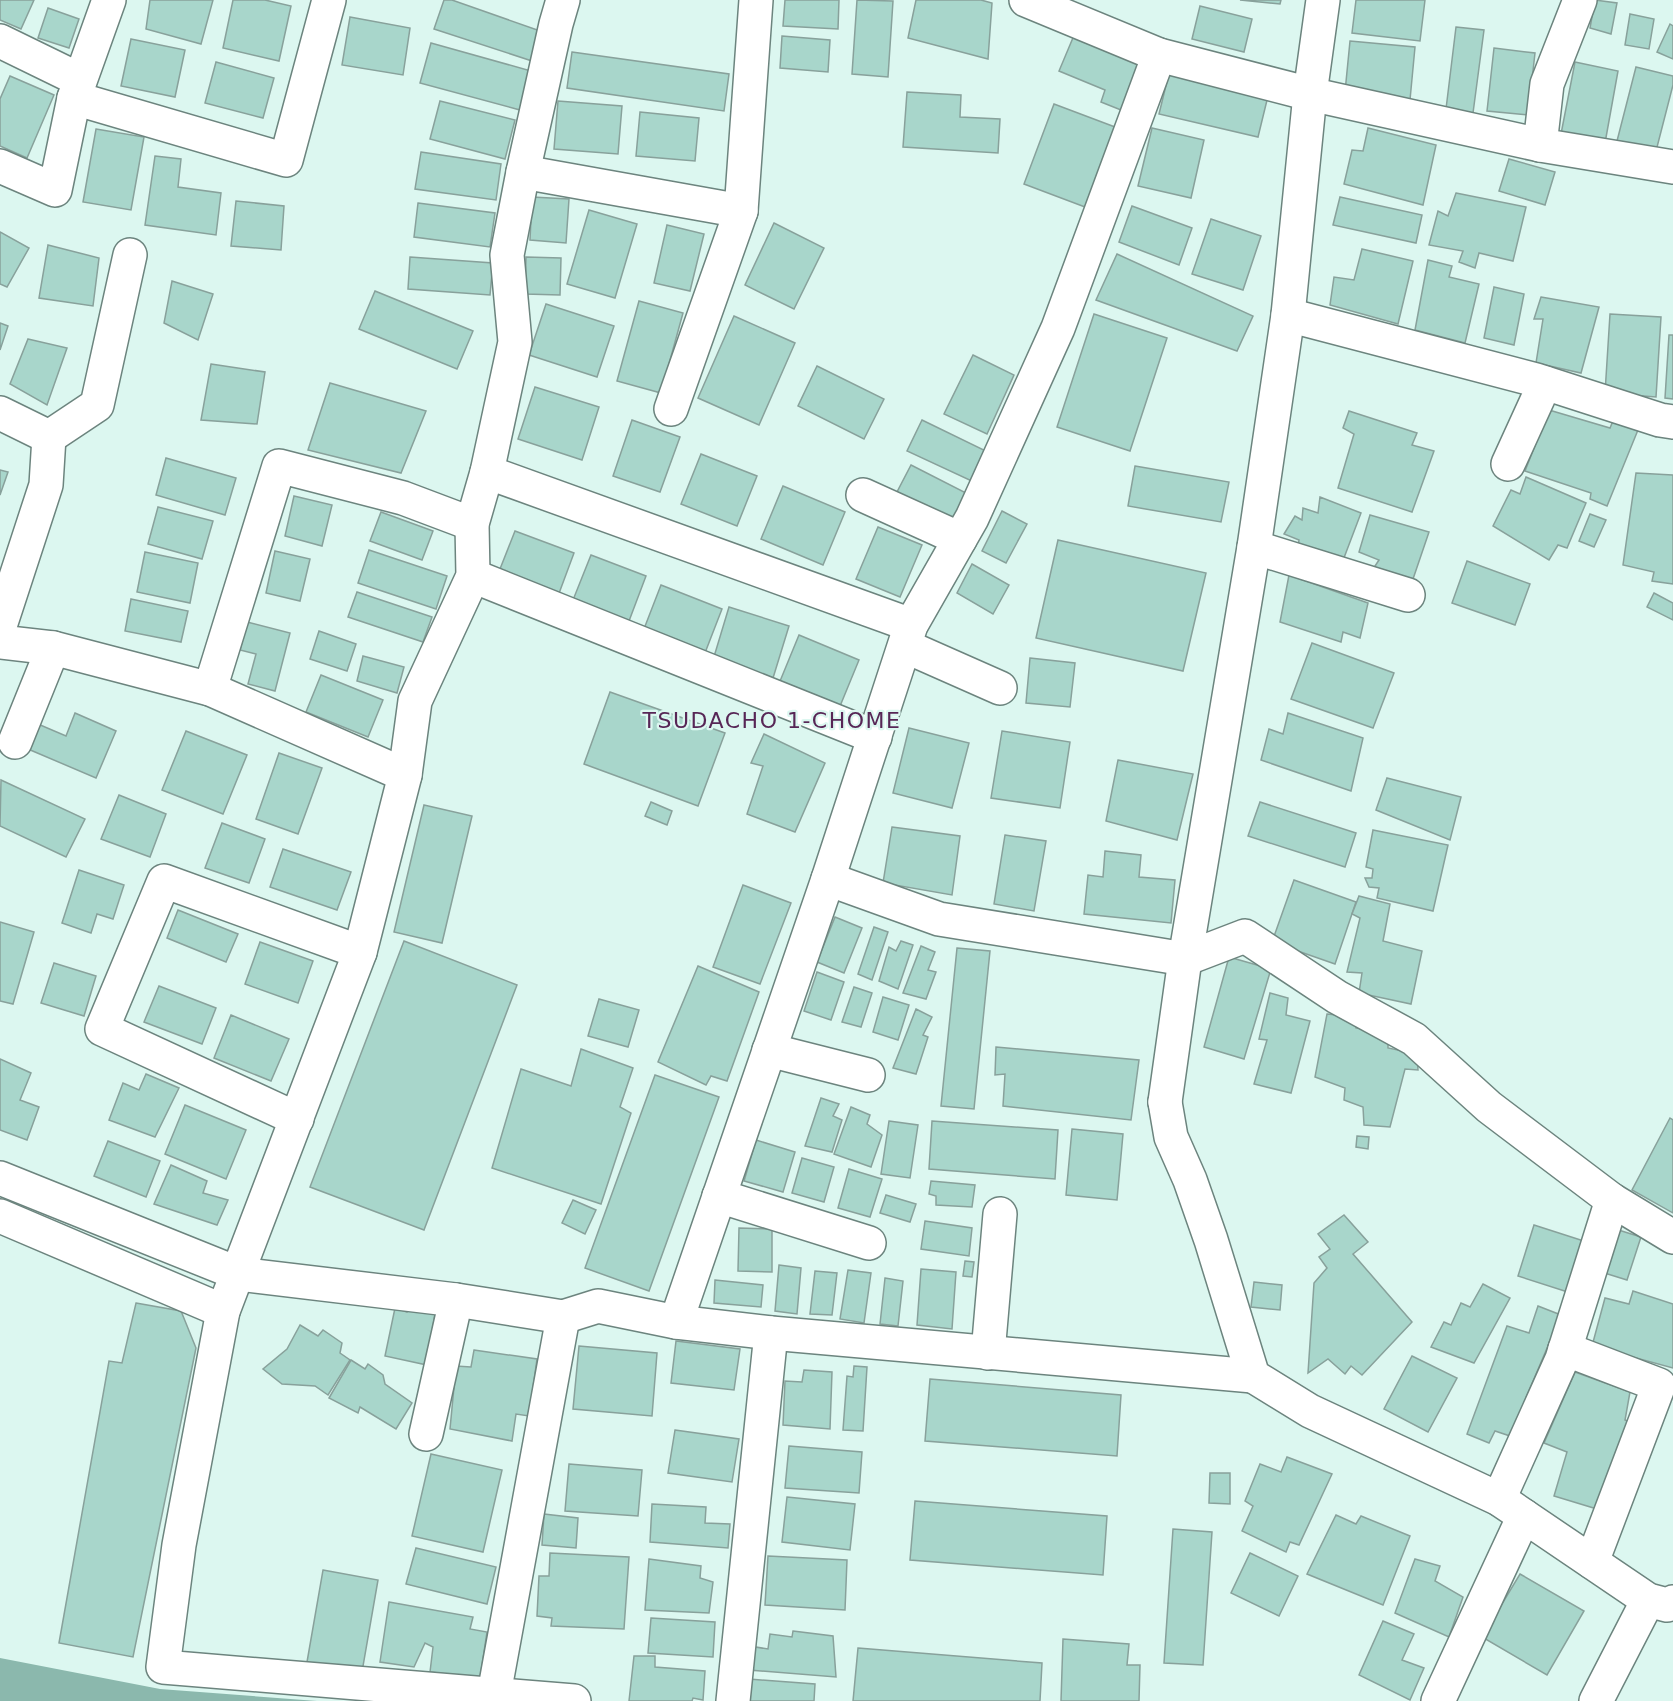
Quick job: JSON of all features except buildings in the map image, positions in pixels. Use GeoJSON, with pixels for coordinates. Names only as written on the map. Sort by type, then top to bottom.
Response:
{"type":"FeatureCollection","features":[{"type":"Feature","properties":{"kind":"street"},"geometry":{"type":"LineString","coordinates":[[0,166],[55,190],[77,89],[109,0]]}},
{"type":"Feature","properties":{"kind":"street"},"geometry":{"type":"LineString","coordinates":[[0,41],[77,89],[286,160],[329,0]]}},
{"type":"Feature","properties":{"kind":"street"},"geometry":{"type":"LineString","coordinates":[[563,0],[523,172],[507,255],[515,342],[487,472],[472,524],[473,576],[415,701],[405,775],[360,952],[223,1311],[179,1545],[163,1666],[574,1701]]}},
{"type":"Feature","properties":{"kind":"street"},"geometry":{"type":"LineString","coordinates":[[671,409],[741,211],[756,0]]}},
{"type":"Feature","properties":{"kind":"street"},"geometry":{"type":"LineString","coordinates":[[1026,0],[1159,55],[1310,94],[1540,145],[1673,167]]}},
{"type":"Feature","properties":{"kind":"street"},"geometry":{"type":"LineString","coordinates":[[1253,1376],[1211,1240],[1190,1180],[1171,1137],[1165,1102],[1185,959],[1254,547],[1288,315],[1310,94],[1323,0]]}},
{"type":"Feature","properties":{"kind":"street"},"geometry":{"type":"LineString","coordinates":[[1540,145],[1547,84],[1580,0]]}},
{"type":"Feature","properties":{"kind":"street"},"geometry":{"type":"LineString","coordinates":[[676,1322],[828,879],[908,636],[972,518],[1058,328],[1159,55]]}},
{"type":"Feature","properties":{"kind":"street"},"geometry":{"type":"LineString","coordinates":[[523,172],[741,211]]}},
{"type":"Feature","properties":{"kind":"street"},"geometry":{"type":"LineString","coordinates":[[49,437],[97,405],[130,255]]}},
{"type":"Feature","properties":{"kind":"street"},"geometry":{"type":"LineString","coordinates":[[1288,315],[1545,383],[1673,422]]}},
{"type":"Feature","properties":{"kind":"street"},"geometry":{"type":"LineString","coordinates":[[1508,464],[1545,383]]}},
{"type":"Feature","properties":{"kind":"street"},"geometry":{"type":"LineString","coordinates":[[0,413],[49,437]]}},
{"type":"Feature","properties":{"kind":"street"},"geometry":{"type":"LineString","coordinates":[[0,626],[46,485],[49,437]]}},
{"type":"Feature","properties":{"kind":"street"},"geometry":{"type":"LineString","coordinates":[[210,688],[279,466],[403,498],[472,524]]}},
{"type":"Feature","properties":{"kind":"street"},"geometry":{"type":"LineString","coordinates":[[487,472],[908,636],[1000,688]]}},
{"type":"Feature","properties":{"kind":"street"},"geometry":{"type":"LineString","coordinates":[[863,495],[960,539]]}},
{"type":"Feature","properties":{"kind":"street"},"geometry":{"type":"LineString","coordinates":[[1254,547],[1408,595]]}},
{"type":"Feature","properties":{"kind":"street"},"geometry":{"type":"LineString","coordinates":[[473,576],[875,736]]}},
{"type":"Feature","properties":{"kind":"street"},"geometry":{"type":"LineString","coordinates":[[0,642],[53,648],[210,688],[405,775]]}},
{"type":"Feature","properties":{"kind":"street"},"geometry":{"type":"LineString","coordinates":[[15,742],[53,648]]}},
{"type":"Feature","properties":{"kind":"street"},"geometry":{"type":"LineString","coordinates":[[828,879],[939,919],[1185,959],[1245,936],[1337,997],[1414,1039],[1489,1107],[1612,1200],[1673,1237]]}},
{"type":"Feature","properties":{"kind":"street"},"geometry":{"type":"LineString","coordinates":[[297,1119],[102,1029],[164,881],[360,952]]}},
{"type":"Feature","properties":{"kind":"street"},"geometry":{"type":"LineString","coordinates":[[769,1050],[868,1076]]}},
{"type":"Feature","properties":{"kind":"street"},"geometry":{"type":"LineString","coordinates":[[0,1178],[238,1274],[456,1300],[563,1317],[598,1306],[676,1322],[771,1333],[1253,1376],[1310,1411],[1511,1507],[1592,1562],[1660,1601],[1596,1701]]}},
{"type":"Feature","properties":{"kind":"street"},"geometry":{"type":"LineString","coordinates":[[719,1196],[869,1243]]}},
{"type":"Feature","properties":{"kind":"street"},"geometry":{"type":"LineString","coordinates":[[1438,1701],[1511,1507],[1565,1349],[1612,1200]]}},
{"type":"Feature","properties":{"kind":"street"},"geometry":{"type":"LineString","coordinates":[[988,1353],[1000,1214]]}},
{"type":"Feature","properties":{"kind":"street"},"geometry":{"type":"LineString","coordinates":[[0,1216],[223,1311]]}},
{"type":"Feature","properties":{"kind":"street"},"geometry":{"type":"LineString","coordinates":[[426,1434],[456,1300]]}},
{"type":"Feature","properties":{"kind":"street"},"geometry":{"type":"LineString","coordinates":[[494,1694],[563,1317]]}},
{"type":"Feature","properties":{"kind":"street"},"geometry":{"type":"LineString","coordinates":[[733,1701],[771,1333]]}},
{"type":"Feature","properties":{"kind":"street"},"geometry":{"type":"LineString","coordinates":[[1565,1349],[1659,1385],[1592,1562]]}},
{"type":"Feature","properties":{"kind":"shaded area"},"geometry":{"type":"Polygon","coordinates":[[[0,1658],[160,1689],[317,1701],[0,1701],[0,1658]]]}},
{"type":"Feature","properties":{"kind":"district","name":"TSUDACHO 1-CHOME"},"geometry":{"type":"Point","coordinates":[772,720]}}]}
